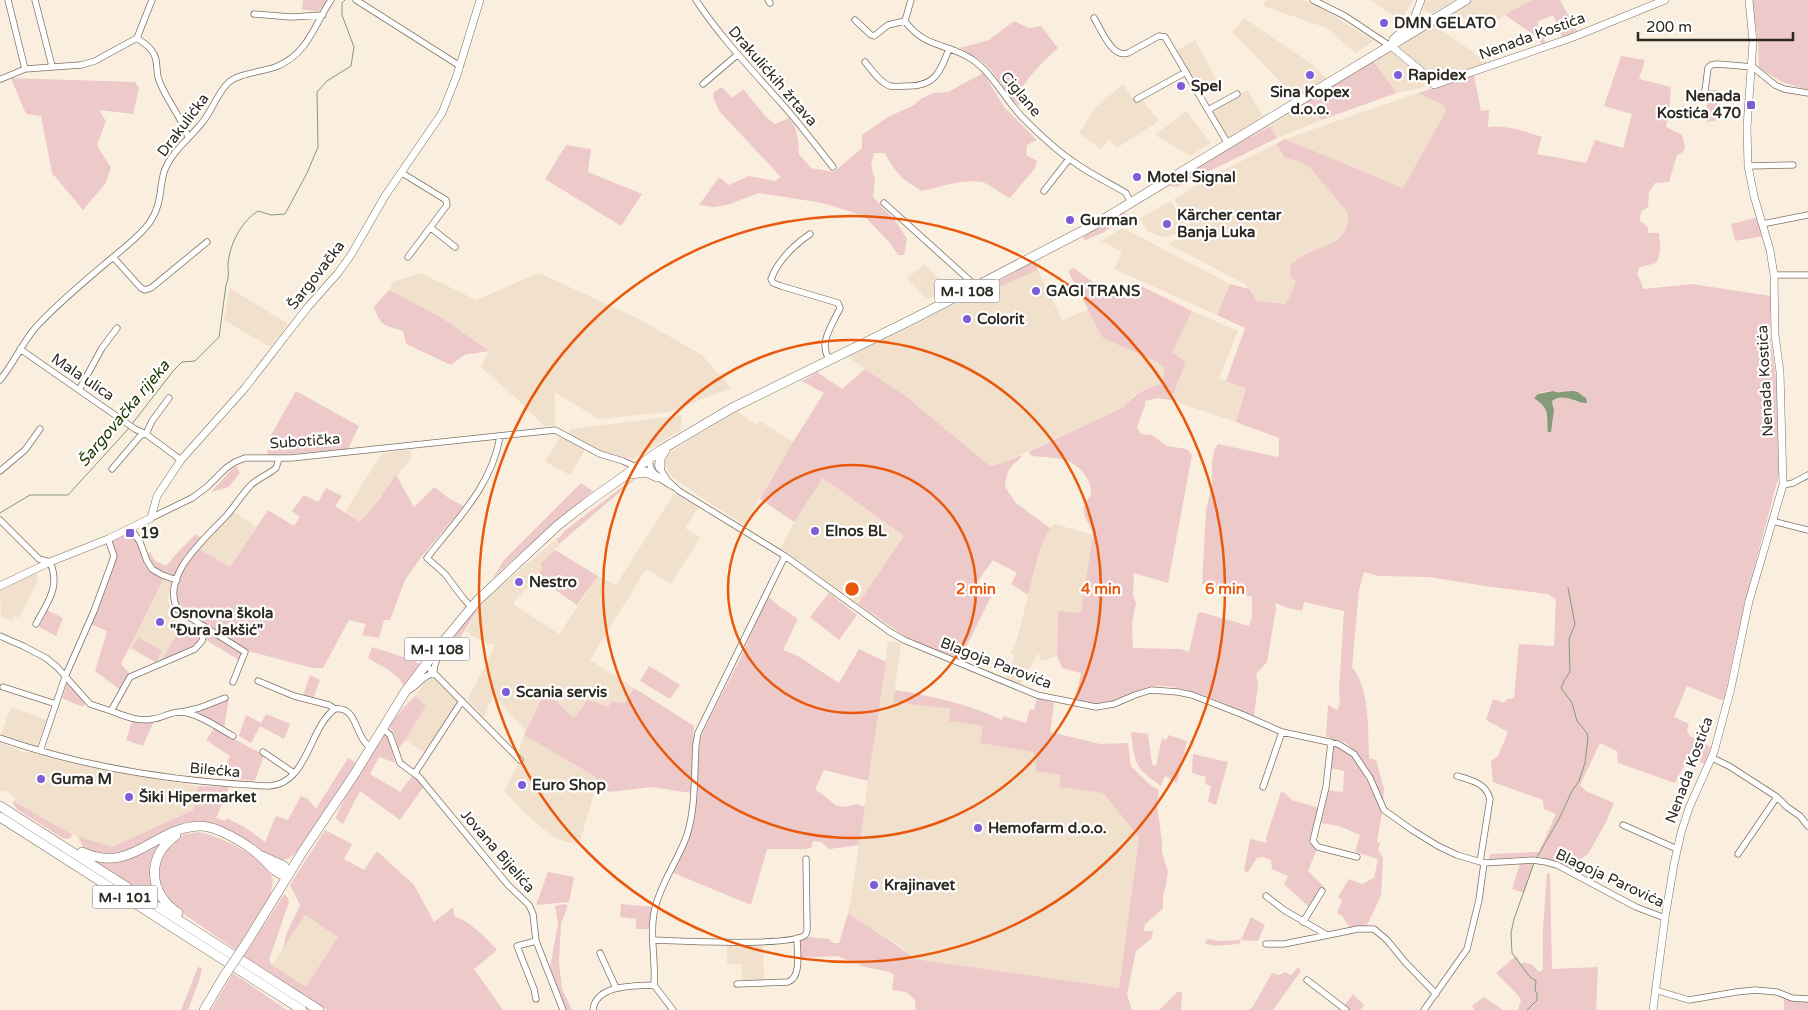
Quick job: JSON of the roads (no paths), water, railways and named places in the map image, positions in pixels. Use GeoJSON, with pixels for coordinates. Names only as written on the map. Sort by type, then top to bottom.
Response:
{"type":"FeatureCollection","features":[{"type":"Feature","properties":{"kind":"main road","name":"M-I 108"},"geometry":{"type":"LineString","coordinates":[[204,1010],[405,692],[471,607],[557,526],[650,457],[732,408],[1094,225],[1466,0]]}},
{"type":"Feature","properties":{"kind":"main road"},"geometry":{"type":"LineString","coordinates":[[618,480],[633,473],[658,472],[662,454],[675,442]]}},
{"type":"Feature","properties":{"kind":"main road","name":"M-I 101"},"geometry":{"type":"LineString","coordinates":[[0,806],[319,1010]]}},
{"type":"Feature","properties":{"kind":"main road","name":"M-I 101"},"geometry":{"type":"LineString","coordinates":[[0,818],[302,1010]]}},
{"type":"Feature","properties":{"kind":"main road"},"geometry":{"type":"LineString","coordinates":[[193,827],[176,835],[161,848],[154,868],[156,884],[162,898],[171,908],[221,942],[225,949]]}},
{"type":"Feature","properties":{"kind":"main road"},"geometry":{"type":"LineString","coordinates":[[67,848],[101,859],[118,858],[138,851],[174,831],[193,827],[209,827],[224,833],[274,865],[284,866],[288,876]]}},
{"type":"Feature","properties":{"kind":"main road"},"geometry":{"type":"LineString","coordinates":[[274,865],[290,861],[303,851]]}},
{"type":"Feature","properties":{"kind":"main road"},"geometry":{"type":"LineString","coordinates":[[274,865],[277,882],[275,896]]}},
{"type":"Feature","properties":{"kind":"main road"},"geometry":{"type":"LineString","coordinates":[[249,977],[292,1010]]}},
{"type":"Feature","properties":{"kind":"street"},"geometry":{"type":"LineString","coordinates":[[8,0],[25,69]]}},
{"type":"Feature","properties":{"kind":"street"},"geometry":{"type":"LineString","coordinates":[[35,0],[52,66]]}},
{"type":"Feature","properties":{"kind":"street"},"geometry":{"type":"LineString","coordinates":[[1,79],[25,69],[81,65],[95,61],[138,38],[152,0]]}},
{"type":"Feature","properties":{"kind":"street","name":"Drakulićka"},"geometry":{"type":"LineString","coordinates":[[0,380],[36,327],[136,237],[150,222],[158,207],[164,171],[188,136],[201,124],[228,83],[241,76],[279,65],[296,55],[308,42],[331,0]]}},
{"type":"Feature","properties":{"kind":"street"},"geometry":{"type":"LineString","coordinates":[[356,0],[460,66]]}},
{"type":"Feature","properties":{"kind":"street","name":"Šargovačka"},"geometry":{"type":"LineString","coordinates":[[151,518],[157,496],[181,460],[245,388],[307,308],[338,273],[351,255],[385,196],[442,113],[460,66],[480,0]]}},
{"type":"Feature","properties":{"kind":"street","name":"Drakulićkih žrtava"},"geometry":{"type":"LineString","coordinates":[[696,0],[709,20],[800,125],[833,167]]}},
{"type":"Feature","properties":{"kind":"street"},"geometry":{"type":"LineString","coordinates":[[855,20],[874,36],[888,25],[905,21],[911,0]]}},
{"type":"Feature","properties":{"kind":"street"},"geometry":{"type":"LineString","coordinates":[[1313,0],[1345,16],[1391,46],[1393,39],[1413,21],[1421,0]]}},
{"type":"Feature","properties":{"kind":"street","name":"Nenada Kostića"},"geometry":{"type":"LineString","coordinates":[[1391,46],[1420,70],[1434,85],[1577,36],[1665,0]]}},
{"type":"Feature","properties":{"kind":"street","name":"Nenada Kostića"},"geometry":{"type":"LineString","coordinates":[[1653,1010],[1665,918],[1678,849],[1689,808],[1712,758],[1728,697],[1749,601],[1782,485],[1780,372],[1775,335],[1774,275],[1770,250],[1754,196],[1748,166],[1747,128],[1753,67],[1749,0]]}},
{"type":"Feature","properties":{"kind":"street"},"geometry":{"type":"LineString","coordinates":[[254,14],[291,17],[323,15]]}},
{"type":"Feature","properties":{"kind":"street"},"geometry":{"type":"LineString","coordinates":[[1094,18],[1108,41],[1119,54],[1124,55],[1159,36],[1165,37],[1228,144]]}},
{"type":"Feature","properties":{"kind":"street","name":"Ciglane"},"geometry":{"type":"LineString","coordinates":[[905,21],[910,28],[926,41],[972,59],[987,71],[1006,100],[1043,137],[1069,159],[1126,193],[1131,203]]}},
{"type":"Feature","properties":{"kind":"street"},"geometry":{"type":"LineString","coordinates":[[138,38],[153,51],[160,84],[180,117],[188,136]]}},
{"type":"Feature","properties":{"kind":"street"},"geometry":{"type":"LineString","coordinates":[[864,62],[890,86],[920,85],[930,82],[941,69],[950,49]]}},
{"type":"Feature","properties":{"kind":"street"},"geometry":{"type":"LineString","coordinates":[[703,84],[738,55]]}},
{"type":"Feature","properties":{"kind":"street"},"geometry":{"type":"LineString","coordinates":[[1704,98],[1708,68],[1711,65],[1723,64],[1753,67],[1775,85],[1784,89],[1808,93]]}},
{"type":"Feature","properties":{"kind":"street"},"geometry":{"type":"LineString","coordinates":[[1137,99],[1186,72]]}},
{"type":"Feature","properties":{"kind":"street"},"geometry":{"type":"LineString","coordinates":[[1208,110],[1236,94]]}},
{"type":"Feature","properties":{"kind":"street"},"geometry":{"type":"LineString","coordinates":[[1044,191],[1069,159]]}},
{"type":"Feature","properties":{"kind":"street"},"geometry":{"type":"LineString","coordinates":[[1748,166],[1793,164]]}},
{"type":"Feature","properties":{"kind":"street"},"geometry":{"type":"LineString","coordinates":[[402,173],[446,200],[448,205],[408,257]]}},
{"type":"Feature","properties":{"kind":"street"},"geometry":{"type":"LineString","coordinates":[[884,203],[976,286]]}},
{"type":"Feature","properties":{"kind":"street"},"geometry":{"type":"LineString","coordinates":[[1762,224],[1808,215]]}},
{"type":"Feature","properties":{"kind":"street"},"geometry":{"type":"LineString","coordinates":[[431,228],[455,248]]}},
{"type":"Feature","properties":{"kind":"street"},"geometry":{"type":"LineString","coordinates":[[810,234],[802,239],[784,258],[771,279],[773,283],[781,286],[838,303],[840,308],[832,322],[825,344],[825,353],[830,360]]}},
{"type":"Feature","properties":{"kind":"street"},"geometry":{"type":"LineString","coordinates":[[113,257],[145,290],[150,288],[206,242]]}},
{"type":"Feature","properties":{"kind":"street"},"geometry":{"type":"LineString","coordinates":[[1774,275],[1808,274]]}},
{"type":"Feature","properties":{"kind":"street"},"geometry":{"type":"LineString","coordinates":[[79,390],[102,348],[117,328]]}},
{"type":"Feature","properties":{"kind":"street","name":"Mala ulica"},"geometry":{"type":"LineString","coordinates":[[20,349],[135,429],[146,434],[181,460]]}},
{"type":"Feature","properties":{"kind":"street"},"geometry":{"type":"LineString","coordinates":[[112,469],[141,435],[146,434],[152,421],[169,398]]}},
{"type":"Feature","properties":{"kind":"street"},"geometry":{"type":"LineString","coordinates":[[0,471],[25,450],[40,429]]}},
{"type":"Feature","properties":{"kind":"street","name":"Subotička"},"geometry":{"type":"LineString","coordinates":[[0,586],[50,562],[131,529],[192,498],[235,462],[245,458],[279,459],[555,430],[600,454],[636,467]]}},
{"type":"Feature","properties":{"kind":"street"},"geometry":{"type":"LineString","coordinates":[[471,607],[445,574],[427,558],[485,482],[497,455],[500,437]]}},
{"type":"Feature","properties":{"kind":"street"},"geometry":{"type":"LineString","coordinates":[[650,457],[650,466],[672,486]]}},
{"type":"Feature","properties":{"kind":"street","name":"Blagoja Parovića"},"geometry":{"type":"LineString","coordinates":[[650,457],[655,458],[658,472],[672,486],[786,556],[894,635],[924,649],[1037,695],[1096,707],[1114,704],[1143,691],[1178,692],[1192,695],[1242,714],[1282,732],[1344,746],[1354,754],[1370,778],[1381,806],[1388,814],[1438,846],[1457,855],[1482,862],[1536,861],[1557,865],[1636,907],[1665,918]]}},
{"type":"Feature","properties":{"kind":"street"},"geometry":{"type":"LineString","coordinates":[[233,682],[245,652],[178,610],[172,594],[189,555],[231,510],[251,484],[276,468],[279,459]]}},
{"type":"Feature","properties":{"kind":"street"},"geometry":{"type":"LineString","coordinates":[[1782,485],[1808,475]]}},
{"type":"Feature","properties":{"kind":"street"},"geometry":{"type":"LineString","coordinates":[[1,521],[39,559],[50,562],[55,575],[55,584],[36,624]]}},
{"type":"Feature","properties":{"kind":"street"},"geometry":{"type":"LineString","coordinates":[[1772,522],[1808,530]]}},
{"type":"Feature","properties":{"kind":"street"},"geometry":{"type":"LineString","coordinates":[[131,529],[140,542],[152,569],[177,580]]}},
{"type":"Feature","properties":{"kind":"street"},"geometry":{"type":"LineString","coordinates":[[40,751],[65,677],[94,612],[114,556],[108,539]]}},
{"type":"Feature","properties":{"kind":"street"},"geometry":{"type":"LineString","coordinates":[[673,1010],[654,985],[654,916],[661,890],[669,870],[684,844],[691,822],[698,733],[786,556]]}},
{"type":"Feature","properties":{"kind":"street"},"geometry":{"type":"LineString","coordinates":[[111,711],[130,677],[195,649],[203,638],[205,627]]}},
{"type":"Feature","properties":{"kind":"street"},"geometry":{"type":"LineString","coordinates":[[0,636],[46,658],[90,704],[128,718],[153,719],[199,708],[224,698]]}},
{"type":"Feature","properties":{"kind":"street"},"geometry":{"type":"LineString","coordinates":[[434,673],[434,664],[442,651],[441,644]]}},
{"type":"Feature","properties":{"kind":"street"},"geometry":{"type":"LineString","coordinates":[[426,664],[520,760]]}},
{"type":"Feature","properties":{"kind":"street"},"geometry":{"type":"LineString","coordinates":[[405,692],[414,688],[425,675],[434,673]]}},
{"type":"Feature","properties":{"kind":"street"},"geometry":{"type":"LineString","coordinates":[[258,681],[294,696],[335,709],[344,709],[354,719],[363,742],[371,748]]}},
{"type":"Feature","properties":{"kind":"street"},"geometry":{"type":"LineString","coordinates":[[3,687],[56,704]]}},
{"type":"Feature","properties":{"kind":"street"},"geometry":{"type":"LineString","coordinates":[[415,773],[462,701]]}},
{"type":"Feature","properties":{"kind":"street","name":"Bilećka"},"geometry":{"type":"LineString","coordinates":[[0,738],[90,764],[176,779],[276,786],[286,782],[294,772],[307,754],[328,715],[335,709]]}},
{"type":"Feature","properties":{"kind":"street"},"geometry":{"type":"LineString","coordinates":[[180,712],[201,718],[233,736]]}},
{"type":"Feature","properties":{"kind":"street","name":"Jovana Bijelića"},"geometry":{"type":"LineString","coordinates":[[382,728],[390,735],[400,763],[415,773],[508,885],[529,905],[533,914],[536,941],[563,1010]]}},
{"type":"Feature","properties":{"kind":"street"},"geometry":{"type":"LineString","coordinates":[[1263,787],[1282,732]]}},
{"type":"Feature","properties":{"kind":"street"},"geometry":{"type":"LineString","coordinates":[[1331,742],[1324,800],[1313,841],[1318,847],[1357,857]]}},
{"type":"Feature","properties":{"kind":"street"},"geometry":{"type":"LineString","coordinates":[[263,752],[294,772]]}},
{"type":"Feature","properties":{"kind":"street"},"geometry":{"type":"LineString","coordinates":[[1712,758],[1730,766],[1778,797],[1786,808],[1800,816],[1808,826]]}},
{"type":"Feature","properties":{"kind":"street"},"geometry":{"type":"LineString","coordinates":[[1424,1010],[1467,949],[1479,900],[1490,798],[1486,789],[1479,783],[1457,776]]}},
{"type":"Feature","properties":{"kind":"street"},"geometry":{"type":"LineString","coordinates":[[1738,854],[1778,797]]}},
{"type":"Feature","properties":{"kind":"street"},"geometry":{"type":"LineString","coordinates":[[1622,825],[1678,849]]}},
{"type":"Feature","properties":{"kind":"street"},"geometry":{"type":"LineString","coordinates":[[653,940],[756,942],[797,938],[806,935],[806,859]]}},
{"type":"Feature","properties":{"kind":"street"},"geometry":{"type":"LineString","coordinates":[[1303,922],[1322,891]]}},
{"type":"Feature","properties":{"kind":"street"},"geometry":{"type":"LineString","coordinates":[[1266,896],[1303,922],[1328,934]]}},
{"type":"Feature","properties":{"kind":"street"},"geometry":{"type":"LineString","coordinates":[[1266,944],[1284,944],[1366,928],[1378,931],[1436,994]]}},
{"type":"Feature","properties":{"kind":"street"},"geometry":{"type":"LineString","coordinates":[[737,984],[788,982],[794,979],[797,974],[797,938]]}},
{"type":"Feature","properties":{"kind":"street"},"geometry":{"type":"LineString","coordinates":[[536,941],[517,946],[536,999]]}},
{"type":"Feature","properties":{"kind":"street"},"geometry":{"type":"LineString","coordinates":[[600,953],[616,988]]}},
{"type":"Feature","properties":{"kind":"street"},"geometry":{"type":"LineString","coordinates":[[1307,980],[1346,1010]]}},
{"type":"Feature","properties":{"kind":"street"},"geometry":{"type":"LineString","coordinates":[[594,1010],[594,1005],[598,999],[616,988],[654,985]]}},
{"type":"Feature","properties":{"kind":"street"},"geometry":{"type":"LineString","coordinates":[[1655,990],[1689,1000],[1755,990],[1777,992],[1792,998],[1808,999]]}},
{"type":"Feature","properties":{"kind":"waterway","name":"Šargovačka rijeka"},"geometry":{"type":"LineString","coordinates":[[132,424],[174,370],[182,362],[195,361],[219,337],[229,257],[236,237],[243,225],[258,211],[271,215],[285,214],[307,173],[318,147],[317,92],[327,81],[351,66],[354,47],[342,15],[342,3],[345,0]]}},
{"type":"Feature","properties":{"kind":"waterway","name":"Šargovačka rijeka"},"geometry":{"type":"LineString","coordinates":[[0,513],[30,495],[68,495],[130,427]]}},
{"type":"Feature","properties":{"kind":"waterway"},"geometry":{"type":"LineString","coordinates":[[1537,857],[1579,781],[1585,763],[1588,738],[1587,733],[1577,721],[1572,703],[1561,688],[1570,672],[1569,639],[1575,624],[1568,588]]}},
{"type":"Feature","properties":{"kind":"waterway"},"geometry":{"type":"LineString","coordinates":[[1527,1010],[1537,1000],[1536,981],[1530,977],[1512,953],[1511,933],[1514,919],[1534,863]]}},
{"type":"Feature","properties":{"kind":"place","name":"DMN GELATO"},"geometry":{"type":"Point","coordinates":[1384,23]}},
{"type":"Feature","properties":{"kind":"place","name":"Sina Kopex d.o.o."},"geometry":{"type":"Point","coordinates":[1310,75]}},
{"type":"Feature","properties":{"kind":"place","name":"Rapidex"},"geometry":{"type":"Point","coordinates":[1398,75]}},
{"type":"Feature","properties":{"kind":"place","name":"Spel"},"geometry":{"type":"Point","coordinates":[1181,86]}},
{"type":"Feature","properties":{"kind":"place","name":"Nenada Kostića 470"},"geometry":{"type":"Point","coordinates":[1751,105]}},
{"type":"Feature","properties":{"kind":"place","name":"Motel Signal"},"geometry":{"type":"Point","coordinates":[1137,177]}},
{"type":"Feature","properties":{"kind":"place","name":"Gurman"},"geometry":{"type":"Point","coordinates":[1070,220]}},
{"type":"Feature","properties":{"kind":"place","name":"Kärcher centar Banja Luka"},"geometry":{"type":"Point","coordinates":[1167,224]}},
{"type":"Feature","properties":{"kind":"place","name":"GAGI TRANS"},"geometry":{"type":"Point","coordinates":[1036,291]}},
{"type":"Feature","properties":{"kind":"place","name":"Colorit"},"geometry":{"type":"Point","coordinates":[967,319]}},
{"type":"Feature","properties":{"kind":"place","name":"Elnos BL"},"geometry":{"type":"Point","coordinates":[815,531]}},
{"type":"Feature","properties":{"kind":"place","name":"19"},"geometry":{"type":"Point","coordinates":[130,533]}},
{"type":"Feature","properties":{"kind":"place","name":"Nestro"},"geometry":{"type":"Point","coordinates":[519,582]}},
{"type":"Feature","properties":{"kind":"place","name":"Osnovna škola \"Đura Jakšić\""},"geometry":{"type":"Point","coordinates":[160,622]}},
{"type":"Feature","properties":{"kind":"place","name":"Scania servis"},"geometry":{"type":"Point","coordinates":[506,692]}},
{"type":"Feature","properties":{"kind":"place","name":"Guma M"},"geometry":{"type":"Point","coordinates":[41,779]}},
{"type":"Feature","properties":{"kind":"place","name":"Euro Shop"},"geometry":{"type":"Point","coordinates":[522,785]}},
{"type":"Feature","properties":{"kind":"place","name":"Šiki Hipermarket"},"geometry":{"type":"Point","coordinates":[129,797]}},
{"type":"Feature","properties":{"kind":"place","name":"Hemofarm d.o.o."},"geometry":{"type":"Point","coordinates":[978,828]}},
{"type":"Feature","properties":{"kind":"place","name":"Krajinavet"},"geometry":{"type":"Point","coordinates":[874,885]}}]}
